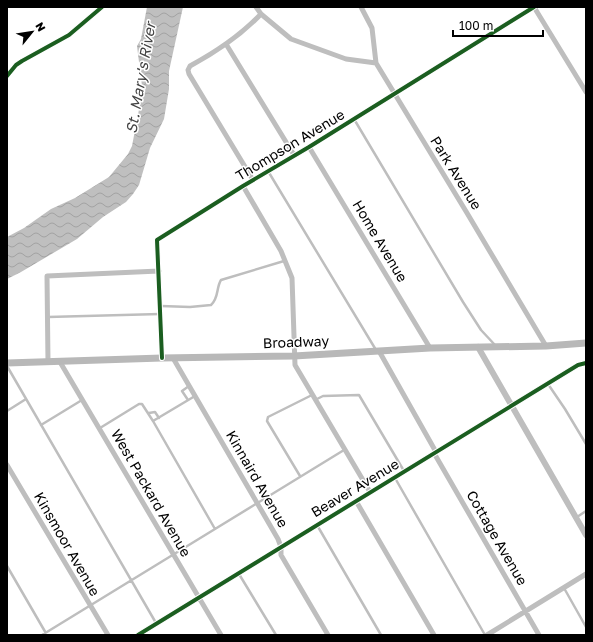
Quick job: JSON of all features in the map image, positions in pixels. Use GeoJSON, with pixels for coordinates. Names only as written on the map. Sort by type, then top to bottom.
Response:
{"type":"FeatureCollection","features":[{"type":"Feature","properties":{"kind":"main road","name":"Broadway"},"geometry":{"type":"LineString","coordinates":[[7,365],[162,358],[294,356],[430,348],[546,346],[586,343]]}},
{"type":"Feature","properties":{"kind":"street"},"geometry":{"type":"LineString","coordinates":[[7,76],[16,65],[69,35],[102,7]]}},
{"type":"Feature","properties":{"kind":"street"},"geometry":{"type":"LineString","coordinates":[[256,7],[261,14],[291,39],[346,59],[376,63]]}},
{"type":"Feature","properties":{"kind":"street","name":"Park Avenue"},"geometry":{"type":"LineString","coordinates":[[362,7],[372,28],[376,63],[467,212],[546,346]]}},
{"type":"Feature","properties":{"kind":"street"},"geometry":{"type":"LineString","coordinates":[[534,7],[586,92]]}},
{"type":"Feature","properties":{"kind":"street","name":"Thompson Avenue"},"geometry":{"type":"LineString","coordinates":[[162,358],[157,240],[534,7]]}},
{"type":"Feature","properties":{"kind":"street"},"geometry":{"type":"LineString","coordinates":[[253,180],[188,70],[190,66],[216,52],[261,14]]}},
{"type":"Feature","properties":{"kind":"street"},"geometry":{"type":"LineString","coordinates":[[226,44],[294,155]]}},
{"type":"Feature","properties":{"kind":"street","name":"Home Avenue"},"geometry":{"type":"LineString","coordinates":[[309,147],[430,348]]}},
{"type":"Feature","properties":{"kind":"street"},"geometry":{"type":"LineString","coordinates":[[243,186],[281,251],[292,278],[294,365],[370,492]]}},
{"type":"Feature","properties":{"kind":"street"},"geometry":{"type":"LineString","coordinates":[[48,362],[47,276],[159,271]]}},
{"type":"Feature","properties":{"kind":"street"},"geometry":{"type":"LineString","coordinates":[[478,347],[586,535]]}},
{"type":"Feature","properties":{"kind":"street","name":"Cottage Avenue"},"geometry":{"type":"LineString","coordinates":[[378,351],[539,635]]}},
{"type":"Feature","properties":{"kind":"street","name":"Kinnaird Avenue"},"geometry":{"type":"LineString","coordinates":[[173,358],[278,539],[281,547],[281,555],[328,635]]}},
{"type":"Feature","properties":{"kind":"street","name":"West Packard Avenue"},"geometry":{"type":"LineString","coordinates":[[60,362],[221,635]]}},
{"type":"Feature","properties":{"kind":"street","name":"Beaver Avenue"},"geometry":{"type":"LineString","coordinates":[[138,635],[578,364],[586,363]]}},
{"type":"Feature","properties":{"kind":"street","name":"Kinsmoor Avenue"},"geometry":{"type":"LineString","coordinates":[[7,465],[108,635]]}},
{"type":"Feature","properties":{"kind":"street"},"geometry":{"type":"LineString","coordinates":[[356,501],[434,635]]}},
{"type":"Feature","properties":{"kind":"street"},"geometry":{"type":"LineString","coordinates":[[486,635],[586,574]]}},
{"type":"Feature","properties":{"kind":"lane"},"geometry":{"type":"LineString","coordinates":[[353,119],[463,302],[481,330],[497,347]]}},
{"type":"Feature","properties":{"kind":"lane"},"geometry":{"type":"LineString","coordinates":[[267,171],[378,351]]}},
{"type":"Feature","properties":{"kind":"lane"},"geometry":{"type":"LineString","coordinates":[[160,306],[190,307],[211,305],[217,298],[218,285],[221,280],[286,261]]}},
{"type":"Feature","properties":{"kind":"lane"},"geometry":{"type":"LineString","coordinates":[[48,318],[160,314]]}},
{"type":"Feature","properties":{"kind":"lane"},"geometry":{"type":"LineString","coordinates":[[7,365],[156,624]]}},
{"type":"Feature","properties":{"kind":"lane"},"geometry":{"type":"LineString","coordinates":[[548,383],[586,444]]}},
{"type":"Feature","properties":{"kind":"lane"},"geometry":{"type":"LineString","coordinates":[[188,400],[182,391],[189,386]]}},
{"type":"Feature","properties":{"kind":"lane"},"geometry":{"type":"LineString","coordinates":[[300,476],[267,421],[268,417],[314,397],[323,396],[359,395],[404,471]]}},
{"type":"Feature","properties":{"kind":"lane"},"geometry":{"type":"LineString","coordinates":[[153,421],[195,396]]}},
{"type":"Feature","properties":{"kind":"lane"},"geometry":{"type":"LineString","coordinates":[[7,411],[26,400]]}},
{"type":"Feature","properties":{"kind":"lane"},"geometry":{"type":"LineString","coordinates":[[41,425],[82,400]]}},
{"type":"Feature","properties":{"kind":"lane"},"geometry":{"type":"LineString","coordinates":[[99,428],[142,404],[215,529]]}},
{"type":"Feature","properties":{"kind":"lane"},"geometry":{"type":"LineString","coordinates":[[148,414],[155,412],[159,418]]}},
{"type":"Feature","properties":{"kind":"lane"},"geometry":{"type":"LineString","coordinates":[[42,635],[47,634],[89,605],[344,450]]}},
{"type":"Feature","properties":{"kind":"lane"},"geometry":{"type":"LineString","coordinates":[[394,477],[486,635]]}},
{"type":"Feature","properties":{"kind":"lane"},"geometry":{"type":"LineString","coordinates":[[576,517],[586,511]]}},
{"type":"Feature","properties":{"kind":"lane"},"geometry":{"type":"LineString","coordinates":[[316,524],[381,635]]}},
{"type":"Feature","properties":{"kind":"lane"},"geometry":{"type":"LineString","coordinates":[[7,566],[47,634]]}},
{"type":"Feature","properties":{"kind":"lane"},"geometry":{"type":"LineString","coordinates":[[239,573],[276,635]]}},
{"type":"Feature","properties":{"kind":"lane"},"geometry":{"type":"LineString","coordinates":[[564,588],[586,627]]}},
{"type":"Feature","properties":{"kind":"water","name":"St. Mary's River"},"geometry":{"type":"Polygon","coordinates":[[[147,7],[183,7],[169,71],[169,89],[164,119],[150,148],[139,185],[126,202],[103,217],[77,239],[7,279],[7,237],[24,228],[51,209],[75,198],[109,177],[128,154],[132,146],[141,99],[142,86],[137,46],[141,39],[147,7]]]}},
{"type":"Feature","properties":{"kind":"cycle path"},"geometry":{"type":"LineString","coordinates":[[7,76],[16,65],[69,35],[102,7]]}},
{"type":"Feature","properties":{"kind":"cycle path"},"geometry":{"type":"LineString","coordinates":[[162,358],[157,240],[534,7]]}},
{"type":"Feature","properties":{"kind":"cycle path"},"geometry":{"type":"LineString","coordinates":[[138,635],[578,365],[586,363]]}}]}
